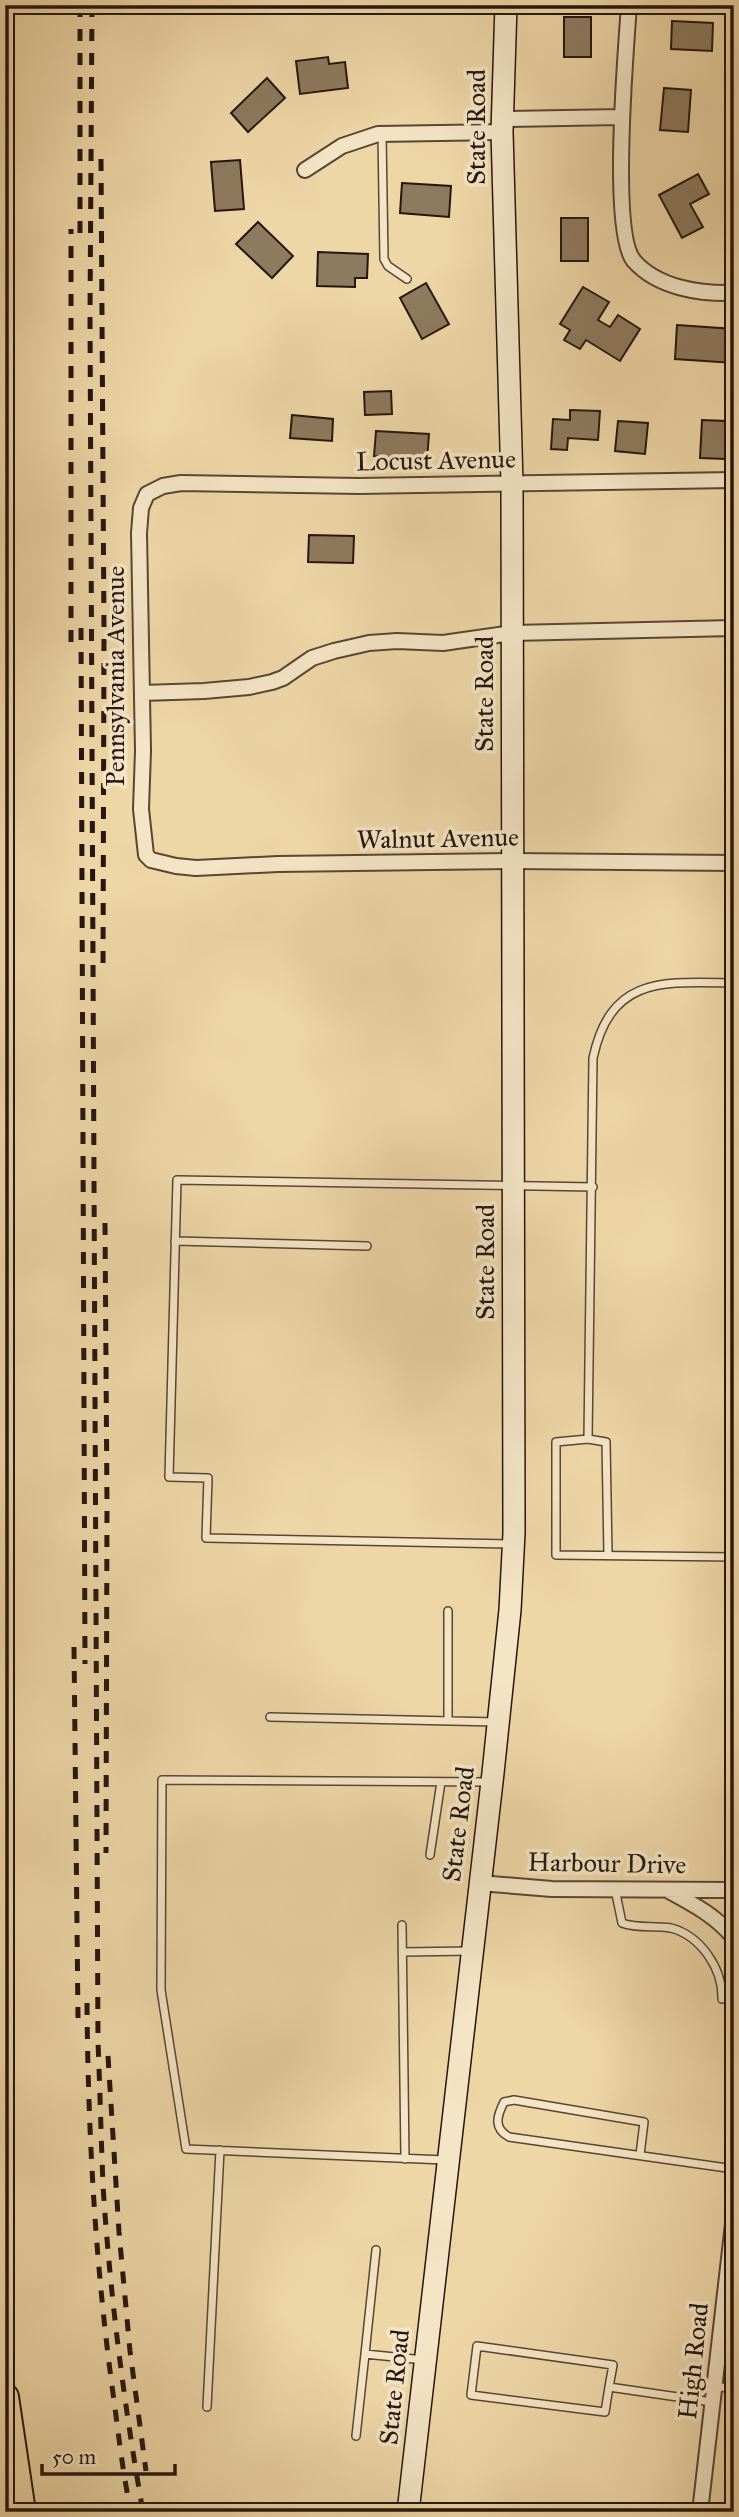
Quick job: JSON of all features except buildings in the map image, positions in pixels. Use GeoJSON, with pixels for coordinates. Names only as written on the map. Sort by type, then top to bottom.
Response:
{"type":"FeatureCollection","features":[{"type":"Feature","properties":{"kind":"highway"},"geometry":{"type":"LineString","coordinates":[[5,2397],[22,2512]]}},
{"type":"Feature","properties":{"kind":"main road","name":"State Road"},"geometry":{"type":"LineString","coordinates":[[408,2512],[492,1782],[510,1609],[513,1544],[512,483],[502,125],[506,5]]}},
{"type":"Feature","properties":{"kind":"street"},"geometry":{"type":"LineString","coordinates":[[629,5],[621,117],[623,215],[633,260],[644,271],[669,284],[710,293],[734,293]]}},
{"type":"Feature","properties":{"kind":"street"},"geometry":{"type":"LineString","coordinates":[[305,170],[342,146],[382,134],[621,117]]}},
{"type":"Feature","properties":{"kind":"street","name":"Locust Avenue"},"geometry":{"type":"LineString","coordinates":[[144,498],[153,489],[181,483],[359,486],[734,480]]}},
{"type":"Feature","properties":{"kind":"street","name":"Pennsylvania Avenue"},"geometry":{"type":"LineString","coordinates":[[144,498],[138,533],[142,693],[141,809],[146,855]]}},
{"type":"Feature","properties":{"kind":"street"},"geometry":{"type":"LineString","coordinates":[[142,693],[204,691],[261,685],[283,678],[312,658],[334,650],[369,643],[443,643],[512,632],[734,628]]}},
{"type":"Feature","properties":{"kind":"street","name":"Walnut Avenue"},"geometry":{"type":"LineString","coordinates":[[146,855],[152,860],[196,868],[278,864],[734,863]]}},
{"type":"Feature","properties":{"kind":"street","name":"Harbour Drive"},"geometry":{"type":"LineString","coordinates":[[479,1883],[552,1889],[734,1890]]}},
{"type":"Feature","properties":{"kind":"street"},"geometry":{"type":"LineString","coordinates":[[664,1888],[702,1908],[734,1938]]}},
{"type":"Feature","properties":{"kind":"street","name":"High Road"},"geometry":{"type":"LineString","coordinates":[[700,2512],[734,2215]]}},
{"type":"Feature","properties":{"kind":"lane"},"geometry":{"type":"LineString","coordinates":[[382,134],[384,259],[388,266],[407,279]]}},
{"type":"Feature","properties":{"kind":"lane"},"geometry":{"type":"LineString","coordinates":[[588,1440],[593,1058],[598,1035],[610,1013],[627,997],[648,986],[672,982],[734,983]]}},
{"type":"Feature","properties":{"kind":"lane"},"geometry":{"type":"LineString","coordinates":[[513,1544],[206,1538],[208,1478],[169,1478],[177,1180],[593,1187]]}},
{"type":"Feature","properties":{"kind":"lane"},"geometry":{"type":"LineString","coordinates":[[175,1241],[367,1246]]}},
{"type":"Feature","properties":{"kind":"lane"},"geometry":{"type":"LineString","coordinates":[[608,1555],[606,1442],[556,1442],[556,1555],[734,1557]]}},
{"type":"Feature","properties":{"kind":"lane"},"geometry":{"type":"LineString","coordinates":[[448,1611],[449,1721]]}},
{"type":"Feature","properties":{"kind":"lane"},"geometry":{"type":"LineString","coordinates":[[270,1717],[498,1722]]}},
{"type":"Feature","properties":{"kind":"lane"},"geometry":{"type":"LineString","coordinates":[[448,2161],[186,2149],[161,1990],[162,1780],[492,1782]]}},
{"type":"Feature","properties":{"kind":"lane"},"geometry":{"type":"LineString","coordinates":[[430,1855],[441,1782]]}},
{"type":"Feature","properties":{"kind":"lane"},"geometry":{"type":"LineString","coordinates":[[615,1889],[622,1923],[632,1927],[671,1928],[702,1947],[719,1978],[722,1999]]}},
{"type":"Feature","properties":{"kind":"lane"},"geometry":{"type":"LineString","coordinates":[[402,1925],[405,2159]]}},
{"type":"Feature","properties":{"kind":"lane"},"geometry":{"type":"LineString","coordinates":[[402,1952],[471,1951]]}},
{"type":"Feature","properties":{"kind":"lane"},"geometry":{"type":"LineString","coordinates":[[640,2155],[644,2122],[514,2101],[505,2102],[498,2115],[497,2123],[501,2132],[509,2137],[734,2169]]}},
{"type":"Feature","properties":{"kind":"lane"},"geometry":{"type":"LineString","coordinates":[[207,2407],[220,2150]]}},
{"type":"Feature","properties":{"kind":"lane"},"geometry":{"type":"LineString","coordinates":[[356,2436],[376,2250]]}},
{"type":"Feature","properties":{"kind":"lane"},"geometry":{"type":"LineString","coordinates":[[477,2346],[613,2365],[609,2388],[605,2412],[471,2395],[477,2346]]}},
{"type":"Feature","properties":{"kind":"lane"},"geometry":{"type":"LineString","coordinates":[[365,2354],[425,2360]]}},
{"type":"Feature","properties":{"kind":"lane"},"geometry":{"type":"LineString","coordinates":[[715,2386],[734,2389]]}},
{"type":"Feature","properties":{"kind":"lane"},"geometry":{"type":"LineString","coordinates":[[609,2388],[713,2402]]}},
{"type":"Feature","properties":{"kind":"railway"},"geometry":{"type":"LineString","coordinates":[[80,5],[80,243]]}},
{"type":"Feature","properties":{"kind":"railway"},"geometry":{"type":"LineString","coordinates":[[92,5],[90,315],[98,2042],[103,2185],[110,2267],[124,2390],[143,2512]]}},
{"type":"Feature","properties":{"kind":"railway"},"geometry":{"type":"LineString","coordinates":[[101,159],[103,971]]}},
{"type":"Feature","properties":{"kind":"railway"},"geometry":{"type":"LineString","coordinates":[[71,229],[71,642]]}},
{"type":"Feature","properties":{"kind":"railway"},"geometry":{"type":"LineString","coordinates":[[81,628],[85,1664]]}},
{"type":"Feature","properties":{"kind":"railway"},"geometry":{"type":"LineString","coordinates":[[105,1223],[106,1853]]}},
{"type":"Feature","properties":{"kind":"railway"},"geometry":{"type":"LineString","coordinates":[[74,1647],[78,2018]]}},
{"type":"Feature","properties":{"kind":"railway"},"geometry":{"type":"LineString","coordinates":[[87,2003],[97,2243],[112,2386],[131,2512]]}},
{"type":"Feature","properties":{"kind":"railway"},"geometry":{"type":"LineString","coordinates":[[108,2056],[119,2232],[130,2351],[146,2471]]}}]}
